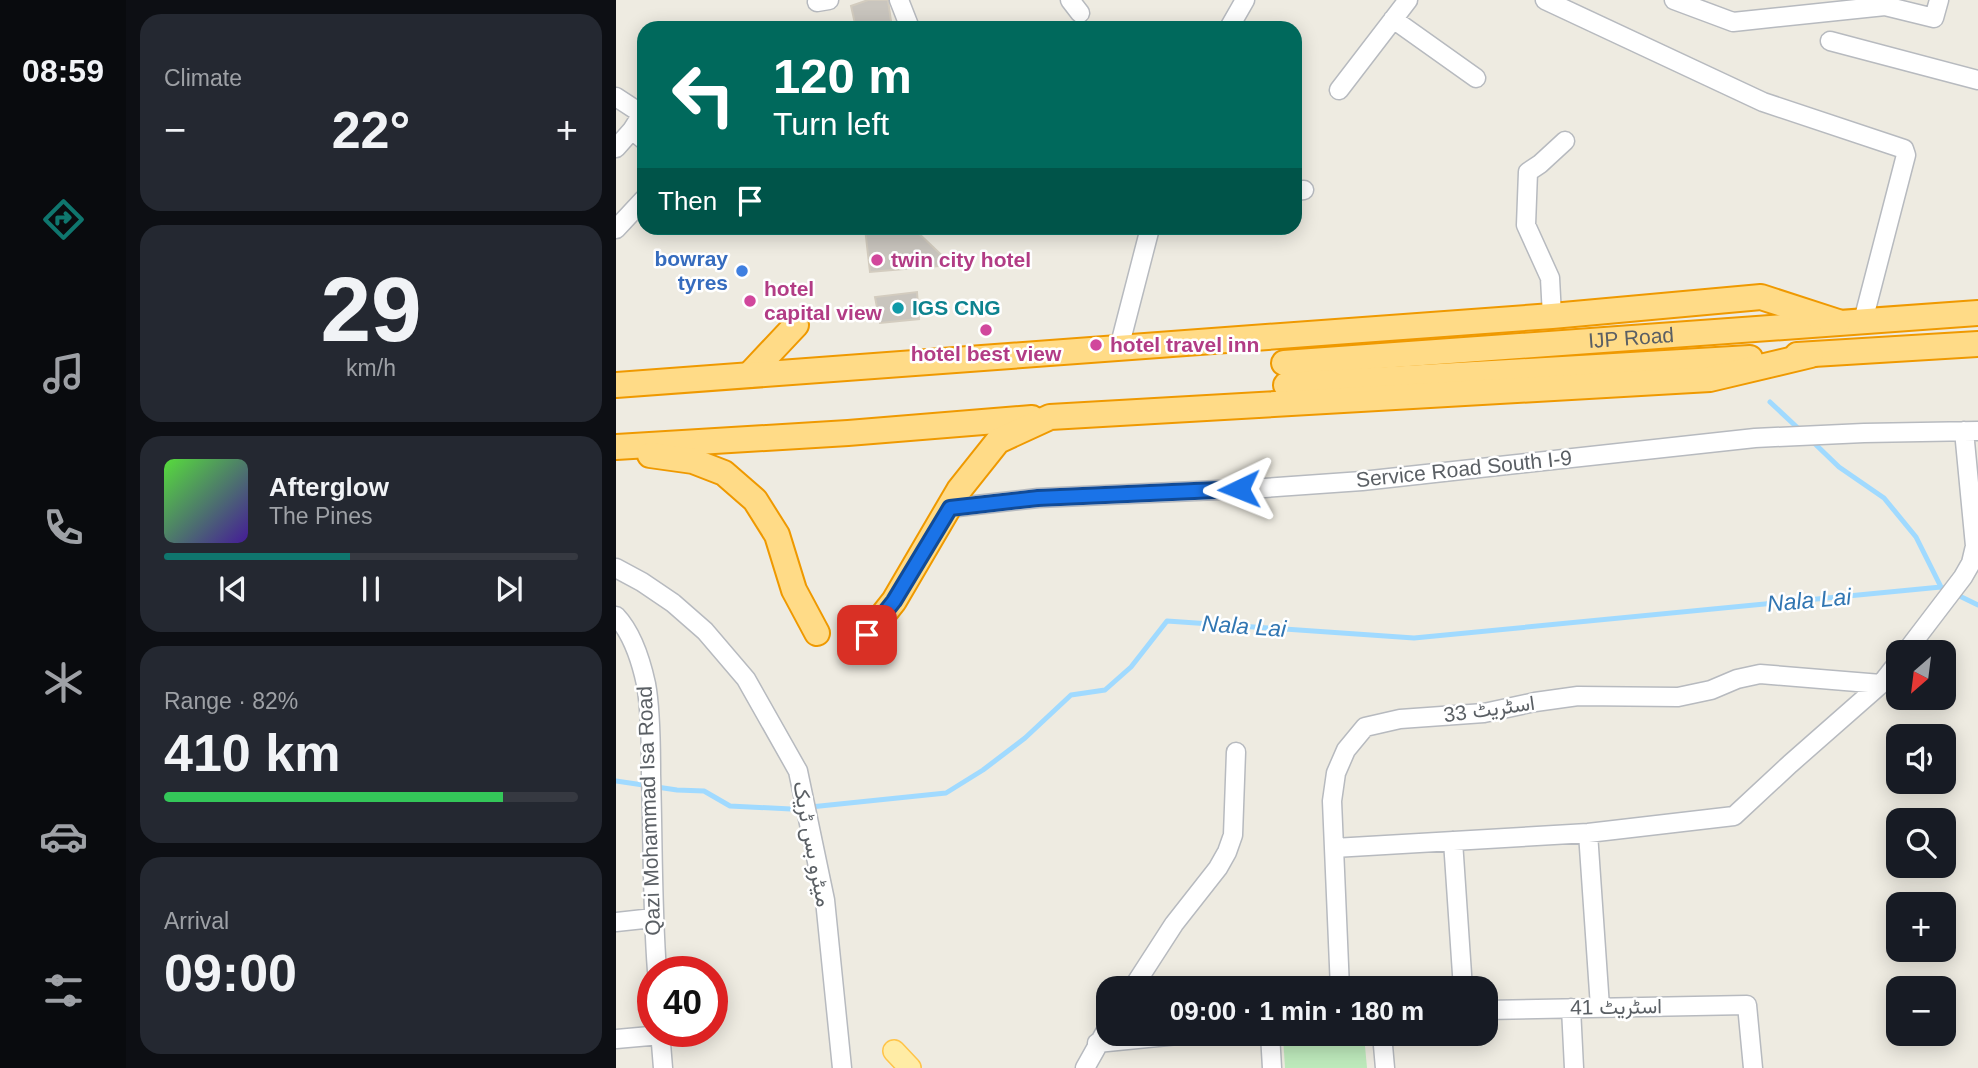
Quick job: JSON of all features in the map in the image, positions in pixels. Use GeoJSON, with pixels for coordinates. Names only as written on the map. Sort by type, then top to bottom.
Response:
{"type":"FeatureCollection","features":[{"type":"Feature","properties":{"kind":"highway"},"geometry":{"type":"LineString","coordinates":[[616,385],[1552,316],[1761,297],[1838,322]]}},
{"type":"Feature","properties":{"kind":"highway","name":"IJP Road"},"geometry":{"type":"LineString","coordinates":[[1978,313],[1838,322],[1285,374],[1811,355],[1978,344]]}},
{"type":"Feature","properties":{"kind":"highway"},"geometry":{"type":"LineString","coordinates":[[750,375],[796,325]]}},
{"type":"Feature","properties":{"kind":"highway"},"geometry":{"type":"LineString","coordinates":[[616,449],[1050,417],[1710,379],[1811,355]]}},
{"type":"Feature","properties":{"kind":"highway"},"geometry":{"type":"LineString","coordinates":[[867,635],[894,601],[959,490],[998,441],[1050,417]]}},
{"type":"Feature","properties":{"kind":"highway"},"geometry":{"type":"LineString","coordinates":[[616,449],[693,461],[724,473],[755,500],[777,535],[794,590],[817,633]]}},
{"type":"Feature","properties":{"kind":"main road"},"geometry":{"type":"LineString","coordinates":[[894,1051],[910,1068]]}},
{"type":"Feature","properties":{"kind":"street"},"geometry":{"type":"LineString","coordinates":[[899,0],[908,21]]}},
{"type":"Feature","properties":{"kind":"street"},"geometry":{"type":"LineString","coordinates":[[1233,21],[1245,0]]}},
{"type":"Feature","properties":{"kind":"street"},"geometry":{"type":"LineString","coordinates":[[1339,90],[1408,0]]}},
{"type":"Feature","properties":{"kind":"street"},"geometry":{"type":"LineString","coordinates":[[1674,0],[1733,22],[1885,6],[1934,18],[1940,0]]}},
{"type":"Feature","properties":{"kind":"street"},"geometry":{"type":"LineString","coordinates":[[1554,2],[1763,102],[1904,149],[1906,155],[1863,321]]}},
{"type":"Feature","properties":{"kind":"street"},"geometry":{"type":"LineString","coordinates":[[1393,19],[1476,78]]}},
{"type":"Feature","properties":{"kind":"street"},"geometry":{"type":"LineString","coordinates":[[1830,41],[1978,80]]}},
{"type":"Feature","properties":{"kind":"street"},"geometry":{"type":"LineString","coordinates":[[616,97],[637,111]]}},
{"type":"Feature","properties":{"kind":"street"},"geometry":{"type":"LineString","coordinates":[[616,148],[637,136]]}},
{"type":"Feature","properties":{"kind":"street"},"geometry":{"type":"LineString","coordinates":[[1552,316],[1550,278],[1527,225],[1528,172],[1565,141]]}},
{"type":"Feature","properties":{"kind":"street"},"geometry":{"type":"LineString","coordinates":[[616,229],[637,207]]}},
{"type":"Feature","properties":{"kind":"street"},"geometry":{"type":"LineString","coordinates":[[1119,348],[1148,235]]}},
{"type":"Feature","properties":{"kind":"street"},"geometry":{"type":"LineString","coordinates":[[1915,640],[1971,563],[1975,546],[1971,431]]}},
{"type":"Feature","properties":{"kind":"street","name":"Service Road South I-9"},"geometry":{"type":"LineString","coordinates":[[950,508],[1038,498],[1362,481],[1755,438],[1971,431]]}},
{"type":"Feature","properties":{"kind":"street","name":"میٹرو بس ٹریک"},"geometry":{"type":"LineString","coordinates":[[616,568],[673,603],[705,631],[746,679],[798,771],[825,900],[842,1068]]}},
{"type":"Feature","properties":{"kind":"street","name":"Qazi Mohammad Isa Road"},"geometry":{"type":"LineString","coordinates":[[616,616],[634,645],[646,685],[651,744],[656,956]]}},
{"type":"Feature","properties":{"kind":"street","name":"اسٹریٹ 33"},"geometry":{"type":"LineString","coordinates":[[1339,976],[1332,801],[1336,773],[1346,750],[1365,727],[1400,719],[1483,713],[1577,696],[1678,697],[1711,691],[1737,679],[1760,674],[1881,684]]}},
{"type":"Feature","properties":{"kind":"street"},"geometry":{"type":"LineString","coordinates":[[1334,848],[1588,833],[1734,816],[1886,678]]}},
{"type":"Feature","properties":{"kind":"street"},"geometry":{"type":"LineString","coordinates":[[1140,976],[1174,924],[1218,868],[1227,852],[1233,835],[1236,752]]}},
{"type":"Feature","properties":{"kind":"street"},"geometry":{"type":"LineString","coordinates":[[1588,833],[1600,1007]]}},
{"type":"Feature","properties":{"kind":"street"},"geometry":{"type":"LineString","coordinates":[[1452,841],[1462,976]]}},
{"type":"Feature","properties":{"kind":"street"},"geometry":{"type":"LineString","coordinates":[[616,922],[653,918]]}},
{"type":"Feature","properties":{"kind":"street","name":"اسٹریٹ 41"},"geometry":{"type":"LineString","coordinates":[[1498,1010],[1747,1004],[1753,1068]]}},
{"type":"Feature","properties":{"kind":"street"},"geometry":{"type":"LineString","coordinates":[[1570,1008],[1574,1068]]}},
{"type":"Feature","properties":{"kind":"street"},"geometry":{"type":"LineString","coordinates":[[616,1039],[637,1036]]}},
{"type":"Feature","properties":{"kind":"street"},"geometry":{"type":"LineString","coordinates":[[1085,1068],[1099,1046]]}},
{"type":"Feature","properties":{"kind":"street"},"geometry":{"type":"LineString","coordinates":[[1099,1068],[1103,1046]]}},
{"type":"Feature","properties":{"kind":"street"},"geometry":{"type":"LineString","coordinates":[[1271,1046],[1272,1068]]}},
{"type":"Feature","properties":{"kind":"street"},"geometry":{"type":"LineString","coordinates":[[1383,1046],[1385,1068]]}},
{"type":"Feature","properties":{"kind":"street"},"geometry":{"type":"LineString","coordinates":[[662,1047],[663,1068]]}},
{"type":"Feature","properties":{"kind":"green space"},"geometry":{"type":"Polygon","coordinates":[[[1284,1046],[1365,1046],[1367,1068],[1285,1068],[1284,1046]]]}},
{"type":"Feature","properties":{"kind":"building"},"geometry":{"type":"Polygon","coordinates":[[[868,0],[888,0],[891,21],[854,21],[851,6],[868,0]]]}},
{"type":"Feature","properties":{"kind":"building"},"geometry":{"type":"Polygon","coordinates":[[[866,235],[920,235],[952,265],[870,272],[866,235]]]}},
{"type":"Feature","properties":{"kind":"building","name":"IGS CNG"},"geometry":{"type":"Polygon","coordinates":[[[917,292],[919,319],[880,323],[875,297],[917,292]]]}},
{"type":"Feature","properties":{"kind":"waterway","name":"Nala Lai"},"geometry":{"type":"LineString","coordinates":[[1770,402],[1801,431]]}},
{"type":"Feature","properties":{"kind":"waterway","name":"Nala Lai"},"geometry":{"type":"LineString","coordinates":[[1811,440],[1839,467],[1884,498],[1916,537],[1941,587]]}},
{"type":"Feature","properties":{"kind":"waterway","name":"Nala Lai"},"geometry":{"type":"LineString","coordinates":[[616,781],[704,791],[730,806],[791,809],[946,793],[983,770],[1025,738],[1071,695],[1105,690],[1131,667],[1167,621],[1414,638],[1941,587],[1978,605]]}},
{"type":"Feature","properties":{"kind":"place","name":"twin city hotel"},"geometry":{"type":"Point","coordinates":[877,260]}},
{"type":"Feature","properties":{"kind":"place","name":"bowray tyres"},"geometry":{"type":"Point","coordinates":[742,271]}},
{"type":"Feature","properties":{"kind":"place","name":"hotel capital view"},"geometry":{"type":"Point","coordinates":[750,301]}},
{"type":"Feature","properties":{"kind":"place","name":"IGS CNG"},"geometry":{"type":"Point","coordinates":[898,308]}},
{"type":"Feature","properties":{"kind":"place","name":"hotel best view"},"geometry":{"type":"Point","coordinates":[986,330]}},
{"type":"Feature","properties":{"kind":"place","name":"hotel travel inn"},"geometry":{"type":"Point","coordinates":[1096,345]}},
{"type":"Feature","properties":{"kind":"route"},"geometry":{"type":"LineString","coordinates":[[867,635],[894,601],[950,508],[1038,498],[1239,489]]}}]}
